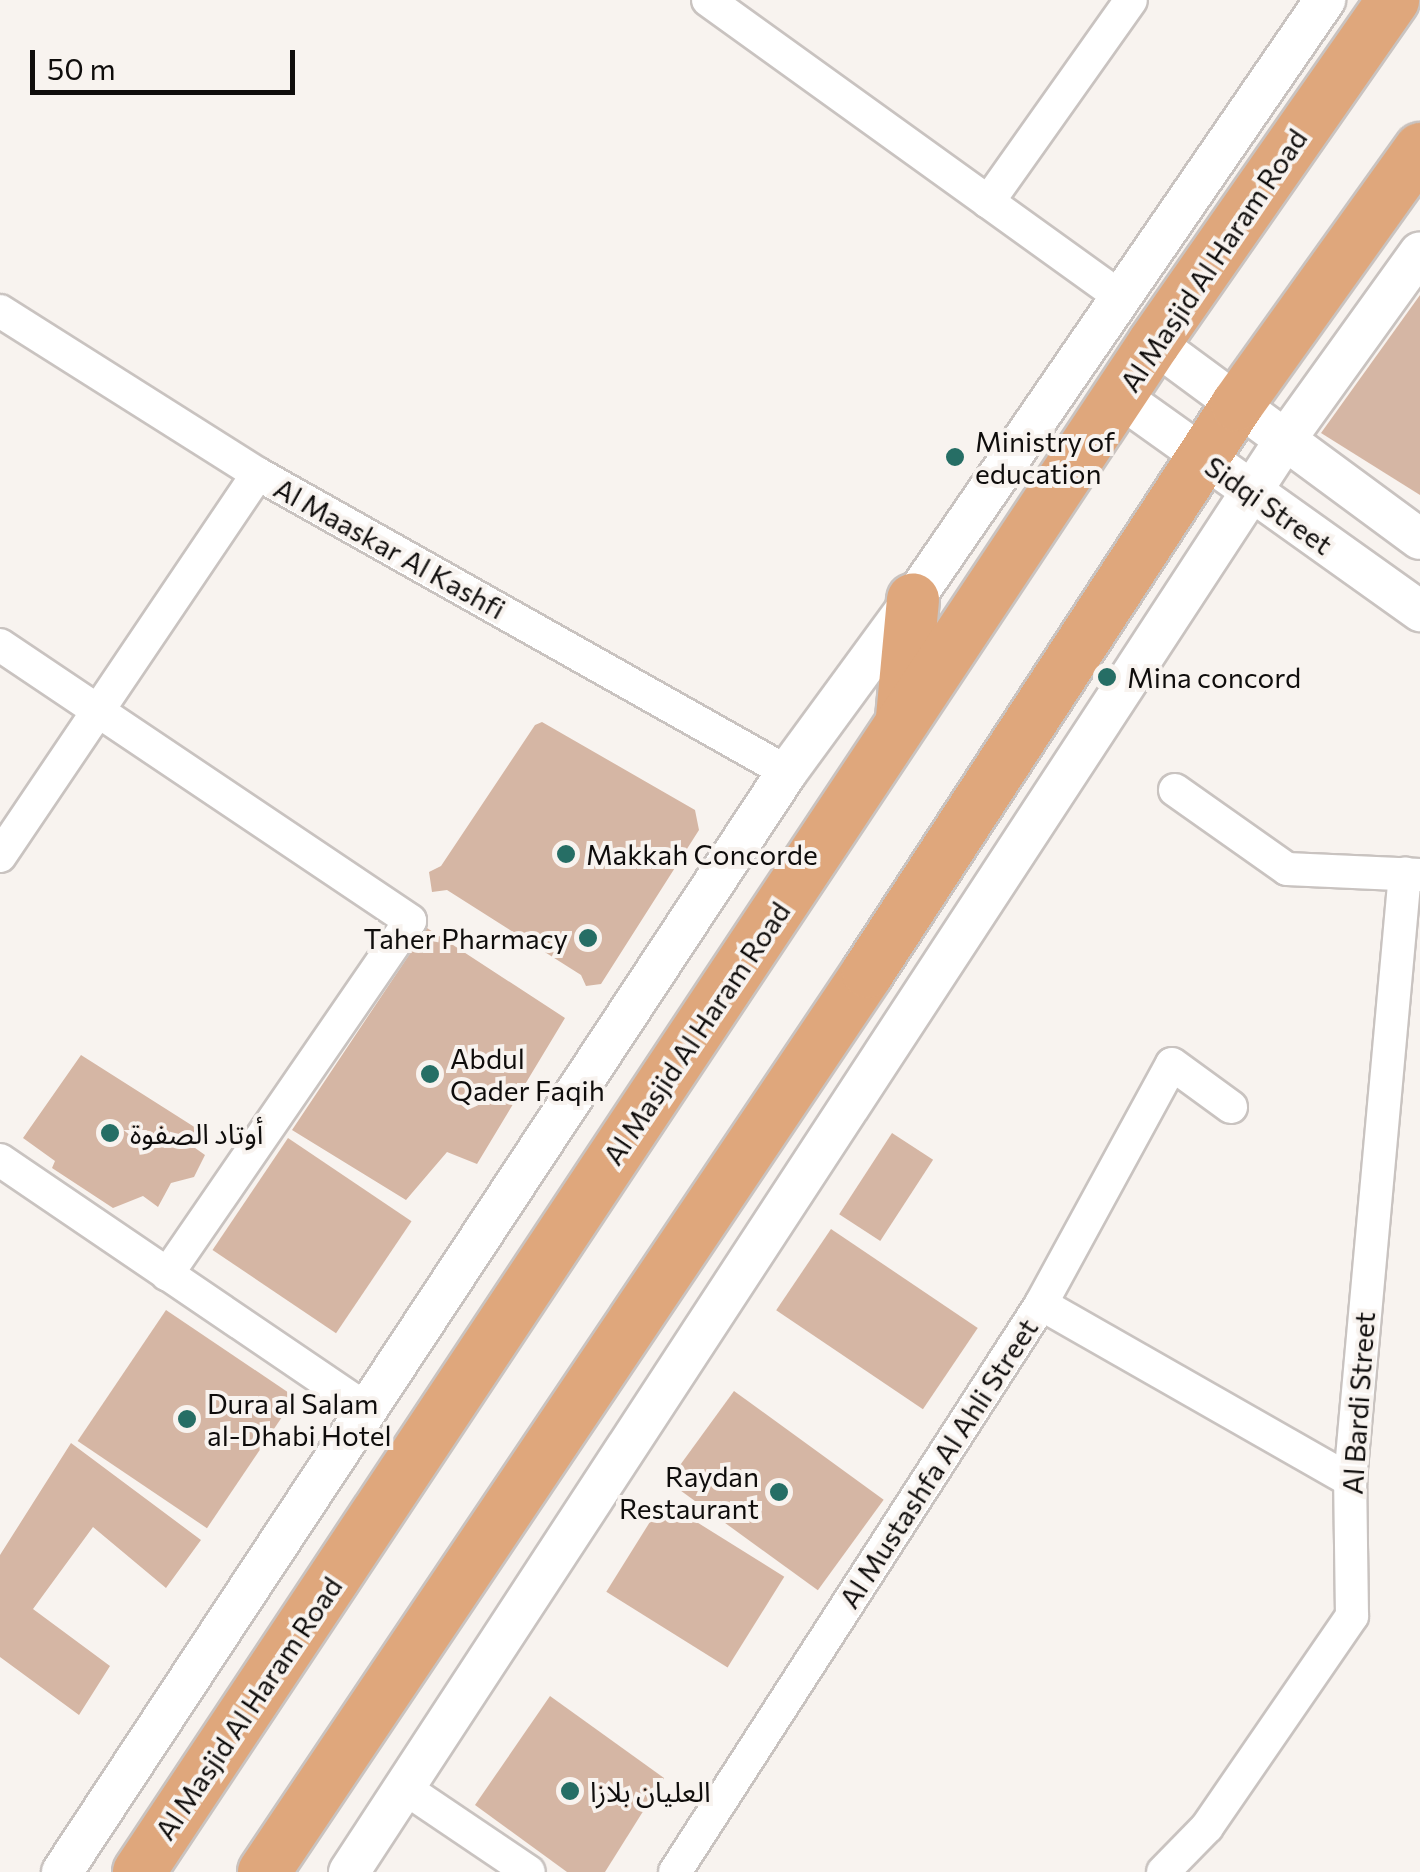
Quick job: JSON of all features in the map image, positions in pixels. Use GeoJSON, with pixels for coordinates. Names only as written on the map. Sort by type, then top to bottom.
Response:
{"type":"FeatureCollection","features":[{"type":"Feature","properties":{"kind":"main road","name":"Al Masjid Al Haram Road"},"geometry":{"type":"LineString","coordinates":[[139,1872],[1154,343],[1394,0]]}},
{"type":"Feature","properties":{"kind":"main road"},"geometry":{"type":"LineString","coordinates":[[264,1872],[868,972],[1237,404],[1420,149]]}},
{"type":"Feature","properties":{"kind":"main road"},"geometry":{"type":"LineString","coordinates":[[902,724],[913,600]]}},
{"type":"Feature","properties":{"kind":"street"},"geometry":{"type":"LineString","coordinates":[[708,0],[1122,298]]}},
{"type":"Feature","properties":{"kind":"street"},"geometry":{"type":"LineString","coordinates":[[988,202],[1131,0]]}},
{"type":"Feature","properties":{"kind":"street"},"geometry":{"type":"LineString","coordinates":[[62,1872],[787,772],[913,600],[1325,0]]}},
{"type":"Feature","properties":{"kind":"street"},"geometry":{"type":"LineString","coordinates":[[350,1872],[1253,496],[1286,440],[1420,252]]}},
{"type":"Feature","properties":{"kind":"street","name":"Al Maaskar Al Kashfi"},"geometry":{"type":"LineString","coordinates":[[0,311],[258,474],[787,772]]}},
{"type":"Feature","properties":{"kind":"street"},"geometry":{"type":"LineString","coordinates":[[1154,343],[1420,539]]}},
{"type":"Feature","properties":{"kind":"street","name":"Sidqi Street"},"geometry":{"type":"LineString","coordinates":[[1120,396],[1253,496],[1420,611]]}},
{"type":"Feature","properties":{"kind":"street"},"geometry":{"type":"LineString","coordinates":[[0,856],[258,474]]}},
{"type":"Feature","properties":{"kind":"street"},"geometry":{"type":"LineString","coordinates":[[0,645],[410,921],[167,1274]]}},
{"type":"Feature","properties":{"kind":"street"},"geometry":{"type":"LineString","coordinates":[[1175,790],[1287,869],[1413,874]]}},
{"type":"Feature","properties":{"kind":"street","name":"Al Bardi Street"},"geometry":{"type":"LineString","coordinates":[[1163,1872],[1207,1827],[1352,1616],[1350,1480],[1413,874]]}},
{"type":"Feature","properties":{"kind":"street"},"geometry":{"type":"LineString","coordinates":[[868,972],[918,1006]]}},
{"type":"Feature","properties":{"kind":"street"},"geometry":{"type":"LineString","coordinates":[[1041,1304],[1172,1064],[1231,1107]]}},
{"type":"Feature","properties":{"kind":"street"},"geometry":{"type":"LineString","coordinates":[[0,1160],[366,1409]]}},
{"type":"Feature","properties":{"kind":"street","name":"Al Mustashfa Al Ahli Street"},"geometry":{"type":"LineString","coordinates":[[675,1872],[1041,1304],[1350,1480]]}},
{"type":"Feature","properties":{"kind":"street"},"geometry":{"type":"LineString","coordinates":[[406,1789],[529,1872]]}},
{"type":"Feature","properties":{"kind":"building"},"geometry":{"type":"Polygon","coordinates":[[[1420,295],[1420,495],[1321,433],[1420,295]]]}},
{"type":"Feature","properties":{"kind":"building","name":"Makkah Concorde"},"geometry":{"type":"Polygon","coordinates":[[[542,722],[695,810],[699,830],[601,984],[586,986],[581,975],[447,890],[432,892],[429,872],[441,866],[535,725],[542,722]]]}},
{"type":"Feature","properties":{"kind":"building","name":"Abdul Qader Faqih"},"geometry":{"type":"Polygon","coordinates":[[[427,928],[565,1018],[477,1164],[447,1152],[406,1200],[292,1130],[427,928]]]}},
{"type":"Feature","properties":{"kind":"building","name":"أوتاد الصفوة"},"geometry":{"type":"Polygon","coordinates":[[[81,1055],[196,1128],[188,1143],[205,1155],[194,1177],[171,1183],[158,1207],[143,1196],[113,1208],[52,1168],[55,1161],[23,1138],[81,1055]]]}},
{"type":"Feature","properties":{"kind":"building"},"geometry":{"type":"Polygon","coordinates":[[[892,1133],[933,1160],[880,1241],[839,1214],[892,1133]]]}},
{"type":"Feature","properties":{"kind":"building"},"geometry":{"type":"Polygon","coordinates":[[[288,1138],[412,1221],[336,1333],[213,1250],[288,1138]]]}},
{"type":"Feature","properties":{"kind":"building"},"geometry":{"type":"Polygon","coordinates":[[[831,1229],[978,1328],[923,1409],[776,1310],[831,1229]]]}},
{"type":"Feature","properties":{"kind":"building","name":"Dura al Salam al-Dhabi Hotel"},"geometry":{"type":"Polygon","coordinates":[[[166,1310],[295,1397],[207,1528],[78,1441],[166,1310]]]}},
{"type":"Feature","properties":{"kind":"building","name":"Raydan Restaurant"},"geometry":{"type":"Polygon","coordinates":[[[734,1391],[884,1500],[818,1590],[668,1482],[734,1391]]]}},
{"type":"Feature","properties":{"kind":"building"},"geometry":{"type":"Polygon","coordinates":[[[71,1443],[201,1540],[166,1588],[93,1527],[33,1609],[110,1666],[79,1715],[0,1657],[0,1555],[71,1443]]]}},
{"type":"Feature","properties":{"kind":"building"},"geometry":{"type":"Polygon","coordinates":[[[663,1501],[784,1577],[728,1668],[606,1592],[663,1501]]]}},
{"type":"Feature","properties":{"kind":"building","name":"العليان بلازا"},"geometry":{"type":"Polygon","coordinates":[[[550,1696],[664,1778],[605,1872],[567,1872],[475,1805],[550,1696]]]}},
{"type":"Feature","properties":{"kind":"place","name":"Ministry of education"},"geometry":{"type":"Point","coordinates":[955,457]}},
{"type":"Feature","properties":{"kind":"place","name":"Mina concord"},"geometry":{"type":"Point","coordinates":[1107,677]}},
{"type":"Feature","properties":{"kind":"place","name":"Makkah Concorde"},"geometry":{"type":"Point","coordinates":[566,854]}},
{"type":"Feature","properties":{"kind":"place","name":"Taher Pharmacy"},"geometry":{"type":"Point","coordinates":[588,938]}},
{"type":"Feature","properties":{"kind":"place","name":"Abdul Qader Faqih"},"geometry":{"type":"Point","coordinates":[430,1074]}},
{"type":"Feature","properties":{"kind":"place","name":"أوتاد الصفوة"},"geometry":{"type":"Point","coordinates":[110,1133]}},
{"type":"Feature","properties":{"kind":"place","name":"Dura al Salam al-Dhabi Hotel"},"geometry":{"type":"Point","coordinates":[187,1419]}},
{"type":"Feature","properties":{"kind":"place","name":"Raydan Restaurant"},"geometry":{"type":"Point","coordinates":[779,1492]}},
{"type":"Feature","properties":{"kind":"place","name":"العليان بلازا"},"geometry":{"type":"Point","coordinates":[570,1791]}}]}
